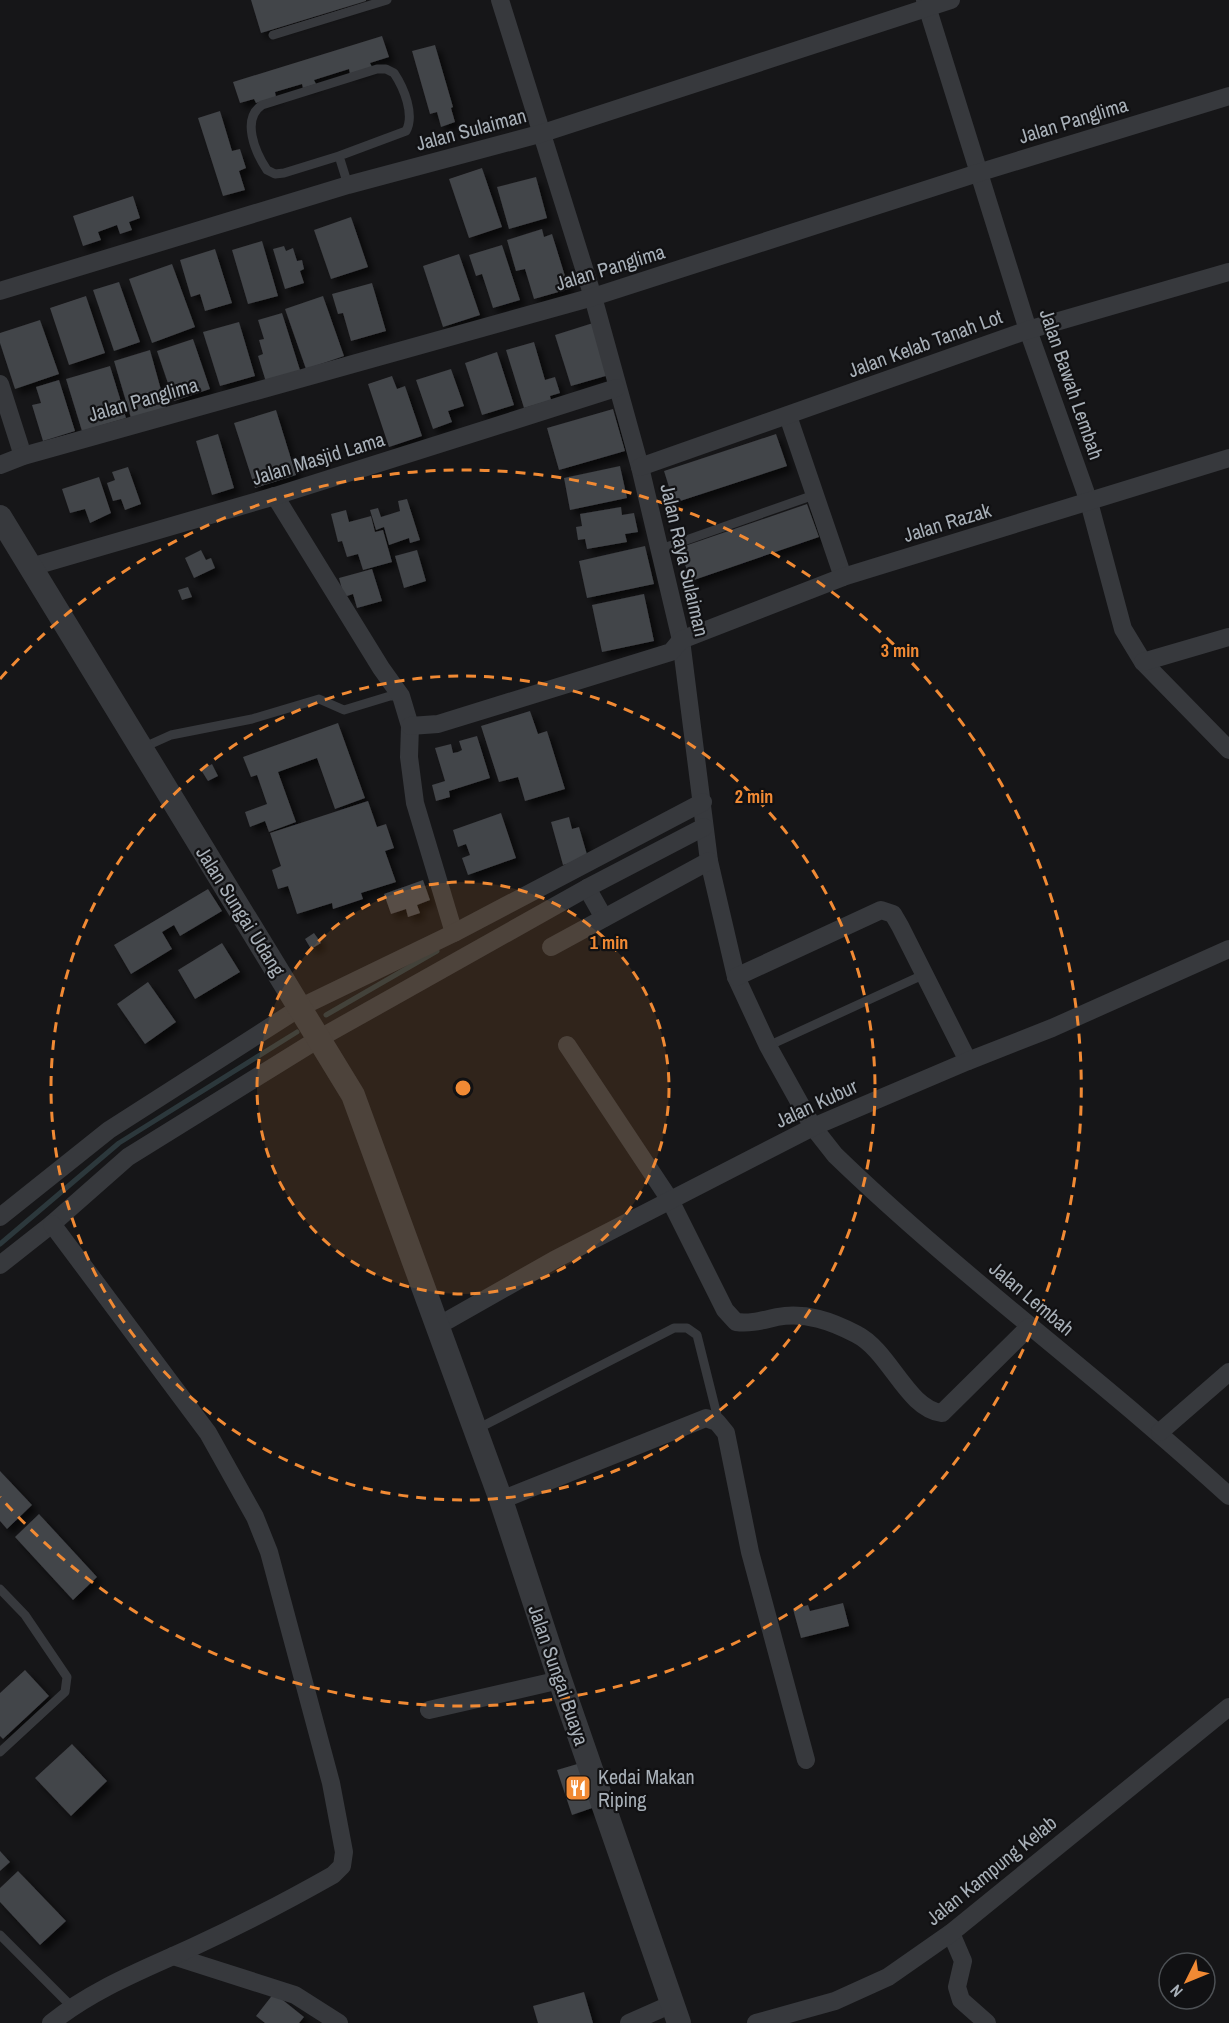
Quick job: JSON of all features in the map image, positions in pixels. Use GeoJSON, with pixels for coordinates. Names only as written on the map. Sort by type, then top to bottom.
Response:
{"type":"FeatureCollection","features":[{"type":"Feature","properties":{"kind":"street","name":"Jalan Raya Sulaiman"},"geometry":{"type":"LineString","coordinates":[[500,0],[593,297],[616,388],[640,467],[681,640],[709,861],[736,977],[768,1046],[813,1127]]}},
{"type":"Feature","properties":{"kind":"street","name":"Jalan Sulaiman"},"geometry":{"type":"LineString","coordinates":[[0,291],[348,185],[543,133],[927,4],[951,0]]}},
{"type":"Feature","properties":{"kind":"street","name":"Jalan Bawah Lembah"},"geometry":{"type":"LineString","coordinates":[[927,4],[1029,330],[1089,502],[1123,629],[1143,662],[1229,750]]}},
{"type":"Feature","properties":{"kind":"street","name":"Jalan Panglima"},"geometry":{"type":"LineString","coordinates":[[0,465],[23,456],[593,297],[981,172],[1229,96]]}},
{"type":"Feature","properties":{"kind":"street","name":"Jalan Kelab Tanah Lot"},"geometry":{"type":"LineString","coordinates":[[640,467],[1029,330],[1229,272]]}},
{"type":"Feature","properties":{"kind":"street"},"geometry":{"type":"LineString","coordinates":[[0,384],[23,456]]}},
{"type":"Feature","properties":{"kind":"street","name":"Jalan Masjid Lama"},"geometry":{"type":"LineString","coordinates":[[31,567],[275,496],[616,388]]}},
{"type":"Feature","properties":{"kind":"street"},"geometry":{"type":"LineString","coordinates":[[788,416],[843,577]]}},
{"type":"Feature","properties":{"kind":"street","name":"Jalan Razak"},"geometry":{"type":"LineString","coordinates":[[410,726],[438,724],[671,652],[681,640],[843,577],[1229,458]]}},
{"type":"Feature","properties":{"kind":"street"},"geometry":{"type":"LineString","coordinates":[[275,496],[381,668],[401,696],[410,726],[409,757],[415,802],[454,933]]}},
{"type":"Feature","properties":{"kind":"street","name":"Jalan Sungai Udang"},"geometry":{"type":"LineString","coordinates":[[0,517],[353,1095],[436,1327]]}},
{"type":"Feature","properties":{"kind":"street"},"geometry":{"type":"LineString","coordinates":[[1143,662],[1229,637]]}},
{"type":"Feature","properties":{"kind":"street"},"geometry":{"type":"LineString","coordinates":[[0,1217],[109,1130],[301,1007],[454,933],[703,802]]}},
{"type":"Feature","properties":{"kind":"street"},"geometry":{"type":"LineString","coordinates":[[0,1265],[52,1224],[128,1157],[320,1038],[587,888],[704,827]]}},
{"type":"Feature","properties":{"kind":"street"},"geometry":{"type":"LineString","coordinates":[[551,947],[709,861]]}},
{"type":"Feature","properties":{"kind":"street"},"geometry":{"type":"LineString","coordinates":[[587,888],[604,918]]}},
{"type":"Feature","properties":{"kind":"street"},"geometry":{"type":"LineString","coordinates":[[736,977],[880,910],[893,914],[968,1061]]}},
{"type":"Feature","properties":{"kind":"street","name":"Jalan Kubur"},"geometry":{"type":"LineString","coordinates":[[436,1327],[554,1260],[813,1127],[1052,1028],[1229,949]]}},
{"type":"Feature","properties":{"kind":"street"},"geometry":{"type":"LineString","coordinates":[[567,1045],[670,1200],[725,1310],[736,1322],[748,1324],[780,1317],[810,1315],[857,1335],[875,1346],[913,1395],[931,1411],[942,1413],[1029,1327]]}},
{"type":"Feature","properties":{"kind":"street","name":"Jalan Lembah"},"geometry":{"type":"LineString","coordinates":[[813,1127],[835,1155],[859,1178],[1029,1327],[1160,1432],[1229,1496]]}},
{"type":"Feature","properties":{"kind":"street"},"geometry":{"type":"LineString","coordinates":[[51,2023],[72,2007],[115,1981],[246,1922],[333,1875],[342,1866],[344,1852],[331,1783],[313,1712],[269,1552],[255,1517],[208,1433],[52,1224]]}},
{"type":"Feature","properties":{"kind":"street","name":"Jalan Sungai Buaya"},"geometry":{"type":"LineString","coordinates":[[436,1327],[501,1500],[560,1680],[676,2013]]}},
{"type":"Feature","properties":{"kind":"street"},"geometry":{"type":"LineString","coordinates":[[1160,1432],[1229,1372]]}},
{"type":"Feature","properties":{"kind":"street"},"geometry":{"type":"LineString","coordinates":[[501,1500],[705,1418],[717,1422],[726,1433],[750,1552],[806,1760]]}},
{"type":"Feature","properties":{"kind":"street"},"geometry":{"type":"LineString","coordinates":[[429,1710],[560,1680]]}},
{"type":"Feature","properties":{"kind":"street","name":"Jalan Kampung Kelab"},"geometry":{"type":"LineString","coordinates":[[756,2023],[835,2001],[888,1977],[951,1933],[1229,1707]]}},
{"type":"Feature","properties":{"kind":"street"},"geometry":{"type":"LineString","coordinates":[[951,1933],[963,1961],[957,1987],[961,2000],[987,2023]]}},
{"type":"Feature","properties":{"kind":"street"},"geometry":{"type":"LineString","coordinates":[[173,1956],[295,1995],[339,2023]]}},
{"type":"Feature","properties":{"kind":"street"},"geometry":{"type":"LineString","coordinates":[[629,2023],[676,2013]]}},
{"type":"Feature","properties":{"kind":"lane"},"geometry":{"type":"LineString","coordinates":[[273,35],[387,0]]}},
{"type":"Feature","properties":{"kind":"lane"},"geometry":{"type":"LineString","coordinates":[[377,69],[386,69],[394,73],[410,114],[410,123],[406,131],[339,156],[275,174],[267,170],[262,162],[250,119],[255,110],[262,105],[377,69]]}},
{"type":"Feature","properties":{"kind":"lane"},"geometry":{"type":"LineString","coordinates":[[339,156],[348,185]]}},
{"type":"Feature","properties":{"kind":"lane"},"geometry":{"type":"LineString","coordinates":[[658,550],[814,495]]}},
{"type":"Feature","properties":{"kind":"lane"},"geometry":{"type":"LineString","coordinates":[[140,749],[171,735],[252,718],[319,699],[344,710],[390,696],[401,696]]}},
{"type":"Feature","properties":{"kind":"lane"},"geometry":{"type":"LineString","coordinates":[[768,1046],[925,974]]}},
{"type":"Feature","properties":{"kind":"lane"},"geometry":{"type":"LineString","coordinates":[[475,1430],[674,1328],[687,1328],[697,1335],[720,1426]]}},
{"type":"Feature","properties":{"kind":"lane"},"geometry":{"type":"LineString","coordinates":[[0,1589],[25,1615],[67,1677],[65,1692],[0,1752]]}},
{"type":"Feature","properties":{"kind":"lane"},"geometry":{"type":"LineString","coordinates":[[0,1935],[72,2007]]}},
{"type":"Feature","properties":{"kind":"building"},"geometry":{"type":"Polygon","coordinates":[[[251,0],[366,0],[366,1],[261,33],[251,0]]]}},
{"type":"Feature","properties":{"kind":"building"},"geometry":{"type":"Polygon","coordinates":[[[382,36],[389,57],[370,63],[372,67],[350,74],[349,69],[314,80],[316,84],[303,88],[302,84],[275,92],[276,97],[256,103],[254,99],[240,103],[233,82],[382,36]]]}},
{"type":"Feature","properties":{"kind":"building"},"geometry":{"type":"Polygon","coordinates":[[[435,45],[453,107],[451,108],[455,122],[441,127],[437,112],[430,114],[412,51],[435,45]]]}},
{"type":"Feature","properties":{"kind":"building"},"geometry":{"type":"Polygon","coordinates":[[[220,111],[232,151],[240,149],[246,168],[239,171],[245,190],[223,196],[198,118],[220,111]]]}},
{"type":"Feature","properties":{"kind":"building"},"geometry":{"type":"Polygon","coordinates":[[[482,168],[502,227],[469,238],[449,179],[482,168]]]}},
{"type":"Feature","properties":{"kind":"building"},"geometry":{"type":"Polygon","coordinates":[[[536,177],[547,218],[509,229],[497,187],[536,177]]]}},
{"type":"Feature","properties":{"kind":"building"},"geometry":{"type":"Polygon","coordinates":[[[133,196],[140,218],[129,222],[132,230],[120,234],[117,225],[98,232],[101,240],[83,246],[73,216],[133,196]]]}},
{"type":"Feature","properties":{"kind":"building"},"geometry":{"type":"Polygon","coordinates":[[[351,217],[368,267],[331,279],[314,230],[351,217]]]}},
{"type":"Feature","properties":{"kind":"building"},"geometry":{"type":"Polygon","coordinates":[[[542,229],[544,237],[552,234],[569,289],[534,299],[525,269],[516,271],[507,240],[542,229]]]}},
{"type":"Feature","properties":{"kind":"building"},"geometry":{"type":"Polygon","coordinates":[[[262,241],[278,296],[248,304],[232,250],[262,241]]]}},
{"type":"Feature","properties":{"kind":"building"},"geometry":{"type":"Polygon","coordinates":[[[502,245],[520,300],[493,308],[482,274],[476,276],[469,255],[502,245]]]}},
{"type":"Feature","properties":{"kind":"building"},"geometry":{"type":"Polygon","coordinates":[[[284,246],[286,251],[293,248],[297,261],[302,260],[304,269],[300,271],[304,283],[285,289],[273,249],[284,246]]]}},
{"type":"Feature","properties":{"kind":"building"},"geometry":{"type":"Polygon","coordinates":[[[215,249],[232,303],[205,311],[200,294],[191,297],[180,260],[215,249]]]}},
{"type":"Feature","properties":{"kind":"building"},"geometry":{"type":"Polygon","coordinates":[[[459,254],[480,315],[443,327],[423,266],[459,254]]]}},
{"type":"Feature","properties":{"kind":"building"},"geometry":{"type":"Polygon","coordinates":[[[172,264],[195,327],[152,343],[129,279],[172,264]]]}},
{"type":"Feature","properties":{"kind":"building"},"geometry":{"type":"Polygon","coordinates":[[[119,282],[140,342],[114,351],[93,290],[119,282]]]}},
{"type":"Feature","properties":{"kind":"building"},"geometry":{"type":"Polygon","coordinates":[[[372,283],[386,331],[351,341],[343,313],[338,314],[332,294],[372,283]]]}},
{"type":"Feature","properties":{"kind":"building"},"geometry":{"type":"Polygon","coordinates":[[[86,296],[105,353],[69,365],[50,308],[86,296]]]}},
{"type":"Feature","properties":{"kind":"building"},"geometry":{"type":"Polygon","coordinates":[[[323,296],[344,356],[306,369],[285,309],[323,296]]]}},
{"type":"Feature","properties":{"kind":"building"},"geometry":{"type":"Polygon","coordinates":[[[282,313],[300,370],[266,382],[258,356],[263,354],[259,340],[264,339],[258,320],[282,313]]]}},
{"type":"Feature","properties":{"kind":"building"},"geometry":{"type":"Polygon","coordinates":[[[40,320],[59,374],[15,389],[0,343],[0,333],[40,320]]]}},
{"type":"Feature","properties":{"kind":"building"},"geometry":{"type":"Polygon","coordinates":[[[239,322],[255,376],[220,386],[203,332],[239,322]]]}},
{"type":"Feature","properties":{"kind":"building"},"geometry":{"type":"Polygon","coordinates":[[[593,323],[609,375],[571,386],[555,335],[593,323]]]}},
{"type":"Feature","properties":{"kind":"building"},"geometry":{"type":"Polygon","coordinates":[[[193,339],[210,389],[174,401],[157,351],[193,339]]]}},
{"type":"Feature","properties":{"kind":"building"},"geometry":{"type":"Polygon","coordinates":[[[534,342],[545,380],[555,377],[560,393],[550,396],[551,400],[524,408],[506,350],[534,342]]]}},
{"type":"Feature","properties":{"kind":"building"},"geometry":{"type":"Polygon","coordinates":[[[150,350],[166,408],[131,418],[114,361],[150,350]]]}},
{"type":"Feature","properties":{"kind":"building"},"geometry":{"type":"Polygon","coordinates":[[[497,352],[514,405],[482,415],[465,363],[497,352]]]}},
{"type":"Feature","properties":{"kind":"building"},"geometry":{"type":"Polygon","coordinates":[[[110,366],[126,418],[82,431],[66,379],[110,366]]]}},
{"type":"Feature","properties":{"kind":"building"},"geometry":{"type":"Polygon","coordinates":[[[451,369],[464,406],[448,411],[452,422],[433,429],[416,380],[451,369]]]}},
{"type":"Feature","properties":{"kind":"building"},"geometry":{"type":"Polygon","coordinates":[[[392,376],[397,389],[405,386],[422,436],[389,447],[368,384],[392,376]]]}},
{"type":"Feature","properties":{"kind":"building"},"geometry":{"type":"Polygon","coordinates":[[[59,380],[75,431],[43,441],[32,405],[41,403],[36,387],[59,380]]]}},
{"type":"Feature","properties":{"kind":"building"},"geometry":{"type":"Polygon","coordinates":[[[613,409],[625,451],[559,470],[547,428],[613,409]]]}},
{"type":"Feature","properties":{"kind":"building"},"geometry":{"type":"Polygon","coordinates":[[[276,410],[296,475],[255,488],[234,423],[276,410]]]}},
{"type":"Feature","properties":{"kind":"building"},"geometry":{"type":"Polygon","coordinates":[[[218,434],[234,488],[212,495],[196,441],[218,434]]]}},
{"type":"Feature","properties":{"kind":"building"},"geometry":{"type":"Polygon","coordinates":[[[776,434],[787,466],[674,503],[664,471],[776,434]]]}},
{"type":"Feature","properties":{"kind":"building"},"geometry":{"type":"Polygon","coordinates":[[[620,466],[627,498],[570,510],[564,478],[620,466]]]}},
{"type":"Feature","properties":{"kind":"building"},"geometry":{"type":"Polygon","coordinates":[[[128,467],[141,504],[125,510],[121,499],[113,501],[107,483],[115,480],[112,472],[128,467]]]}},
{"type":"Feature","properties":{"kind":"building"},"geometry":{"type":"Polygon","coordinates":[[[99,477],[111,513],[90,523],[85,509],[70,513],[62,489],[99,477]]]}},
{"type":"Feature","properties":{"kind":"building"},"geometry":{"type":"Polygon","coordinates":[[[407,499],[420,540],[410,543],[409,538],[389,545],[384,527],[376,530],[370,510],[378,508],[381,517],[400,511],[398,501],[407,499]]]}},
{"type":"Feature","properties":{"kind":"building"},"geometry":{"type":"Polygon","coordinates":[[[807,504],[819,537],[691,581],[679,548],[807,504]]]}},
{"type":"Feature","properties":{"kind":"building"},"geometry":{"type":"Polygon","coordinates":[[[621,507],[622,515],[634,513],[638,532],[625,534],[627,542],[587,549],[585,539],[578,540],[576,527],[582,526],[580,514],[621,507]]]}},
{"type":"Feature","properties":{"kind":"building"},"geometry":{"type":"Polygon","coordinates":[[[346,510],[349,522],[371,516],[375,532],[383,530],[392,562],[363,570],[358,554],[347,557],[342,541],[338,542],[331,514],[346,510]]]}},
{"type":"Feature","properties":{"kind":"building"},"geometry":{"type":"Polygon","coordinates":[[[645,546],[654,584],[587,598],[579,561],[645,546]]]}},
{"type":"Feature","properties":{"kind":"building"},"geometry":{"type":"Polygon","coordinates":[[[201,550],[206,560],[211,558],[215,568],[194,578],[185,558],[201,550]]]}},
{"type":"Feature","properties":{"kind":"building"},"geometry":{"type":"Polygon","coordinates":[[[417,550],[426,581],[404,588],[395,556],[417,550]]]}},
{"type":"Feature","properties":{"kind":"building"},"geometry":{"type":"Polygon","coordinates":[[[372,569],[382,601],[357,608],[353,594],[344,597],[339,578],[372,569]]]}},
{"type":"Feature","properties":{"kind":"building"},"geometry":{"type":"Polygon","coordinates":[[[188,587],[192,597],[182,600],[178,590],[188,587]]]}},
{"type":"Feature","properties":{"kind":"building"},"geometry":{"type":"Polygon","coordinates":[[[644,594],[654,641],[602,652],[592,605],[644,594]]]}},
{"type":"Feature","properties":{"kind":"building"},"geometry":{"type":"Polygon","coordinates":[[[530,711],[538,734],[547,731],[565,789],[525,801],[518,777],[499,782],[481,726],[530,711]]]}},
{"type":"Feature","properties":{"kind":"building"},"geometry":{"type":"Polygon","coordinates":[[[338,723],[365,798],[335,809],[317,758],[278,772],[296,822],[269,832],[265,821],[250,827],[245,812],[267,804],[257,775],[251,777],[243,757],[338,723]]]}},
{"type":"Feature","properties":{"kind":"building"},"geometry":{"type":"Polygon","coordinates":[[[477,736],[490,778],[449,791],[450,797],[436,801],[432,785],[445,781],[435,748],[451,744],[453,753],[458,752],[462,750],[459,741],[477,736]]]}},
{"type":"Feature","properties":{"kind":"building"},"geometry":{"type":"Polygon","coordinates":[[[212,764],[218,776],[208,781],[201,770],[212,764]]]}},
{"type":"Feature","properties":{"kind":"building"},"geometry":{"type":"Polygon","coordinates":[[[368,801],[377,827],[386,824],[394,848],[385,851],[396,882],[361,893],[363,899],[333,909],[332,903],[297,914],[288,886],[278,889],[272,870],[281,866],[270,833],[368,801]]]}},
{"type":"Feature","properties":{"kind":"building"},"geometry":{"type":"Polygon","coordinates":[[[501,813],[516,858],[468,875],[462,858],[470,855],[466,844],[458,847],[453,830],[501,813]]]}},
{"type":"Feature","properties":{"kind":"building"},"geometry":{"type":"Polygon","coordinates":[[[569,817],[572,829],[579,827],[588,858],[563,865],[551,822],[569,817]]]}},
{"type":"Feature","properties":{"kind":"building"},"geometry":{"type":"Polygon","coordinates":[[[423,880],[430,900],[417,905],[420,913],[408,917],[406,909],[391,914],[384,894],[423,880]]]}},
{"type":"Feature","properties":{"kind":"building"},"geometry":{"type":"Polygon","coordinates":[[[208,889],[222,911],[180,936],[174,925],[162,932],[172,949],[131,974],[114,945],[208,889]]]}},
{"type":"Feature","properties":{"kind":"building"},"geometry":{"type":"Polygon","coordinates":[[[314,933],[321,943],[311,949],[305,939],[314,933]]]}},
{"type":"Feature","properties":{"kind":"building"},"geometry":{"type":"Polygon","coordinates":[[[222,943],[240,972],[195,999],[178,970],[222,943]]]}},
{"type":"Feature","properties":{"kind":"building"},"geometry":{"type":"Polygon","coordinates":[[[148,982],[176,1022],[145,1044],[117,1004],[148,982]]]}},
{"type":"Feature","properties":{"kind":"building"},"geometry":{"type":"Polygon","coordinates":[[[0,1471],[32,1505],[7,1529],[0,1521],[0,1471]]]}},
{"type":"Feature","properties":{"kind":"building"},"geometry":{"type":"Polygon","coordinates":[[[39,1514],[97,1577],[73,1600],[15,1537],[39,1514]]]}},
{"type":"Feature","properties":{"kind":"building"},"geometry":{"type":"Polygon","coordinates":[[[843,1603],[849,1626],[801,1638],[793,1609],[808,1605],[810,1611],[843,1603]]]}},
{"type":"Feature","properties":{"kind":"building"},"geometry":{"type":"Polygon","coordinates":[[[25,1670],[49,1696],[3,1739],[0,1736],[0,1693],[25,1670]]]}},
{"type":"Feature","properties":{"kind":"building"},"geometry":{"type":"Polygon","coordinates":[[[72,1744],[107,1781],[71,1816],[35,1778],[72,1744]]]}},
{"type":"Feature","properties":{"kind":"building","name":"Kedai Makan Riping"},"geometry":{"type":"Polygon","coordinates":[[[584,1762],[598,1806],[572,1815],[557,1770],[584,1762]]]}},
{"type":"Feature","properties":{"kind":"building"},"geometry":{"type":"Polygon","coordinates":[[[0,1851],[10,1862],[0,1871],[0,1851]]]}},
{"type":"Feature","properties":{"kind":"building"},"geometry":{"type":"Polygon","coordinates":[[[18,1871],[66,1921],[40,1945],[0,1902],[0,1888],[18,1871]]]}},
{"type":"Feature","properties":{"kind":"building"},"geometry":{"type":"Polygon","coordinates":[[[584,1992],[593,2023],[538,2023],[533,2006],[584,1992]]]}},
{"type":"Feature","properties":{"kind":"building"},"geometry":{"type":"Polygon","coordinates":[[[274,1993],[304,2017],[299,2023],[265,2023],[256,2016],[274,1993]]]}},
{"type":"Feature","properties":{"kind":"waterway"},"geometry":{"type":"LineString","coordinates":[[326,1015],[437,951]]}},
{"type":"Feature","properties":{"kind":"waterway"},"geometry":{"type":"LineString","coordinates":[[0,1244],[119,1143],[297,1032]]}},
{"type":"Feature","properties":{"kind":"place","name":"Kedai Makan Riping"},"geometry":{"type":"Point","coordinates":[578,1788]}}]}
